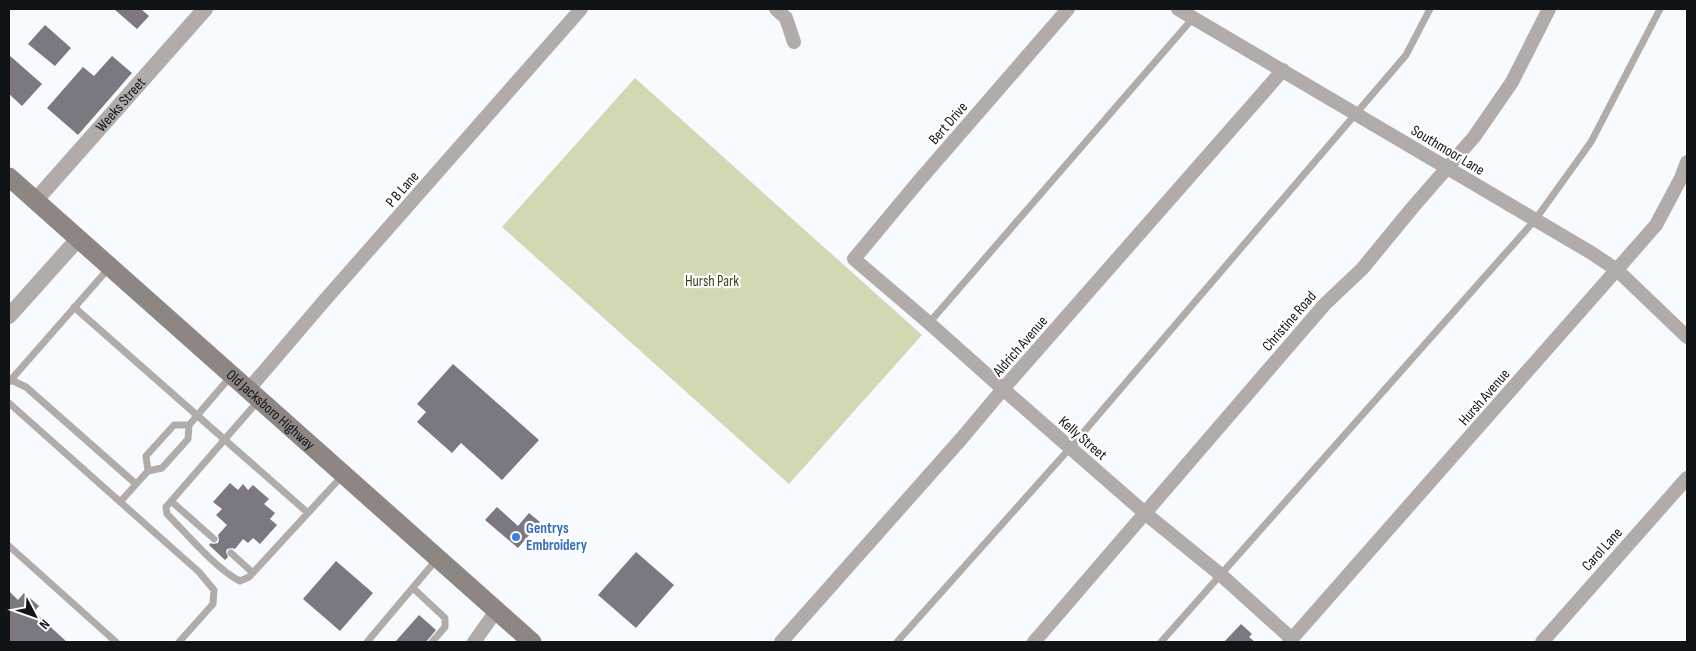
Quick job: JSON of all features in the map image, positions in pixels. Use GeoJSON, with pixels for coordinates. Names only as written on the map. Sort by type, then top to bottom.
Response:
{"type":"FeatureCollection","features":[{"type":"Feature","properties":{"kind":"main road","name":"Old Jacksboro Highway"},"geometry":{"type":"LineString","coordinates":[[9,177],[532,642]]}},
{"type":"Feature","properties":{"kind":"street","name":"Weeks Street"},"geometry":{"type":"LineString","coordinates":[[35,201],[205,9]]}},
{"type":"Feature","properties":{"kind":"street","name":"P B Lane"},"geometry":{"type":"LineString","coordinates":[[254,395],[324,301],[580,9]]}},
{"type":"Feature","properties":{"kind":"street"},"geometry":{"type":"LineString","coordinates":[[776,9],[786,18],[794,42]]}},
{"type":"Feature","properties":{"kind":"street","name":"Bert Drive"},"geometry":{"type":"LineString","coordinates":[[854,259],[1068,9]]}},
{"type":"Feature","properties":{"kind":"street","name":"Southmoor Lane"},"geometry":{"type":"LineString","coordinates":[[1178,9],[1590,252],[1617,270],[1687,338]]}},
{"type":"Feature","properties":{"kind":"street","name":"Christine Road"},"geometry":{"type":"LineString","coordinates":[[1034,642],[1325,304],[1362,269],[1413,206],[1474,137],[1512,82],[1549,9]]}},
{"type":"Feature","properties":{"kind":"street","name":"Aldrich Avenue"},"geometry":{"type":"LineString","coordinates":[[781,642],[1283,70]]}},
{"type":"Feature","properties":{"kind":"street","name":"Hursh Avenue"},"geometry":{"type":"LineString","coordinates":[[1291,640],[1656,225],[1681,178],[1687,162]]}},
{"type":"Feature","properties":{"kind":"street"},"geometry":{"type":"LineString","coordinates":[[9,316],[78,239]]}},
{"type":"Feature","properties":{"kind":"street","name":"Kelly Street"},"geometry":{"type":"LineString","coordinates":[[854,259],[1146,514],[1220,575],[1291,640]]}},
{"type":"Feature","properties":{"kind":"street","name":"Carol Lane"},"geometry":{"type":"LineString","coordinates":[[1542,642],[1687,478]]}},
{"type":"Feature","properties":{"kind":"street"},"geometry":{"type":"LineString","coordinates":[[474,642],[496,611]]}},
{"type":"Feature","properties":{"kind":"lane"},"geometry":{"type":"LineString","coordinates":[[897,642],[1070,448],[1406,55],[1430,9]]}},
{"type":"Feature","properties":{"kind":"lane"},"geometry":{"type":"LineString","coordinates":[[1161,642],[1535,220],[1590,142],[1660,9]]}},
{"type":"Feature","properties":{"kind":"lane"},"geometry":{"type":"LineString","coordinates":[[929,323],[1193,18]]}},
{"type":"Feature","properties":{"kind":"lane"},"geometry":{"type":"LineString","coordinates":[[109,267],[9,380],[26,386],[136,484]]}},
{"type":"Feature","properties":{"kind":"lane"},"geometry":{"type":"LineString","coordinates":[[74,307],[308,514]]}},
{"type":"Feature","properties":{"kind":"lane"},"geometry":{"type":"LineString","coordinates":[[120,502],[148,471],[162,468],[188,439],[189,425],[231,376]]}},
{"type":"Feature","properties":{"kind":"lane"},"geometry":{"type":"LineString","coordinates":[[254,395],[225,440],[166,507],[167,514],[220,566],[240,581],[249,577],[343,475]]}},
{"type":"Feature","properties":{"kind":"lane"},"geometry":{"type":"LineString","coordinates":[[9,403],[199,572],[214,590],[213,604],[179,642]]}},
{"type":"Feature","properties":{"kind":"lane"},"geometry":{"type":"LineString","coordinates":[[148,471],[146,456],[162,437],[174,425],[189,425]]}},
{"type":"Feature","properties":{"kind":"lane"},"geometry":{"type":"LineString","coordinates":[[171,500],[214,539]]}},
{"type":"Feature","properties":{"kind":"lane"},"geometry":{"type":"LineString","coordinates":[[9,546],[116,642]]}},
{"type":"Feature","properties":{"kind":"lane"},"geometry":{"type":"LineString","coordinates":[[231,553],[253,573]]}},
{"type":"Feature","properties":{"kind":"lane"},"geometry":{"type":"LineString","coordinates":[[367,642],[438,559]]}},
{"type":"Feature","properties":{"kind":"lane"},"geometry":{"type":"LineString","coordinates":[[413,588],[445,618],[445,627],[432,642]]}},
{"type":"Feature","properties":{"kind":"green space","name":"Hursh Park"},"geometry":{"type":"Polygon","coordinates":[[[635,78],[922,335],[789,484],[502,227],[635,78]]]}},
{"type":"Feature","properties":{"kind":"building"},"geometry":{"type":"Polygon","coordinates":[[[114,9],[141,9],[149,16],[137,29],[114,9]]]}},
{"type":"Feature","properties":{"kind":"building"},"geometry":{"type":"Polygon","coordinates":[[[45,25],[71,48],[55,66],[28,44],[45,25]]]}},
{"type":"Feature","properties":{"kind":"building"},"geometry":{"type":"Polygon","coordinates":[[[9,55],[42,84],[22,106],[9,94],[9,55]]]}},
{"type":"Feature","properties":{"kind":"building"},"geometry":{"type":"Polygon","coordinates":[[[112,56],[132,73],[78,135],[47,108],[83,67],[94,76],[112,56]]]}},
{"type":"Feature","properties":{"kind":"building"},"geometry":{"type":"Polygon","coordinates":[[[453,364],[539,440],[502,480],[461,443],[452,453],[417,422],[426,412],[417,404],[453,364]]]}},
{"type":"Feature","properties":{"kind":"building"},"geometry":{"type":"Polygon","coordinates":[[[230,483],[238,490],[243,484],[248,490],[253,485],[269,499],[264,504],[275,513],[270,519],[277,525],[260,544],[253,538],[248,543],[243,539],[235,549],[227,549],[228,557],[225,560],[209,545],[211,543],[218,543],[218,535],[227,525],[216,515],[222,509],[213,502],[230,483]]]}},
{"type":"Feature","properties":{"kind":"building","name":"Gentrys Embroidery"},"geometry":{"type":"Polygon","coordinates":[[[497,507],[518,526],[529,513],[540,522],[518,548],[485,520],[497,507]]]}},
{"type":"Feature","properties":{"kind":"building"},"geometry":{"type":"Polygon","coordinates":[[[636,552],[674,585],[636,628],[598,595],[636,552]]]}},
{"type":"Feature","properties":{"kind":"building"},"geometry":{"type":"Polygon","coordinates":[[[336,561],[373,593],[340,631],[303,599],[336,561]]]}},
{"type":"Feature","properties":{"kind":"building"},"geometry":{"type":"Polygon","coordinates":[[[9,591],[18,600],[24,593],[39,606],[34,612],[67,642],[9,642],[9,591]]]}},
{"type":"Feature","properties":{"kind":"building"},"geometry":{"type":"Polygon","coordinates":[[[419,615],[436,630],[426,642],[395,642],[419,615]]]}},
{"type":"Feature","properties":{"kind":"building"},"geometry":{"type":"Polygon","coordinates":[[[1241,624],[1252,634],[1249,637],[1255,642],[1224,642],[1241,624]]]}},
{"type":"Feature","properties":{"kind":"place","name":"Gentrys Embroidery"},"geometry":{"type":"Point","coordinates":[516,537]}}]}
